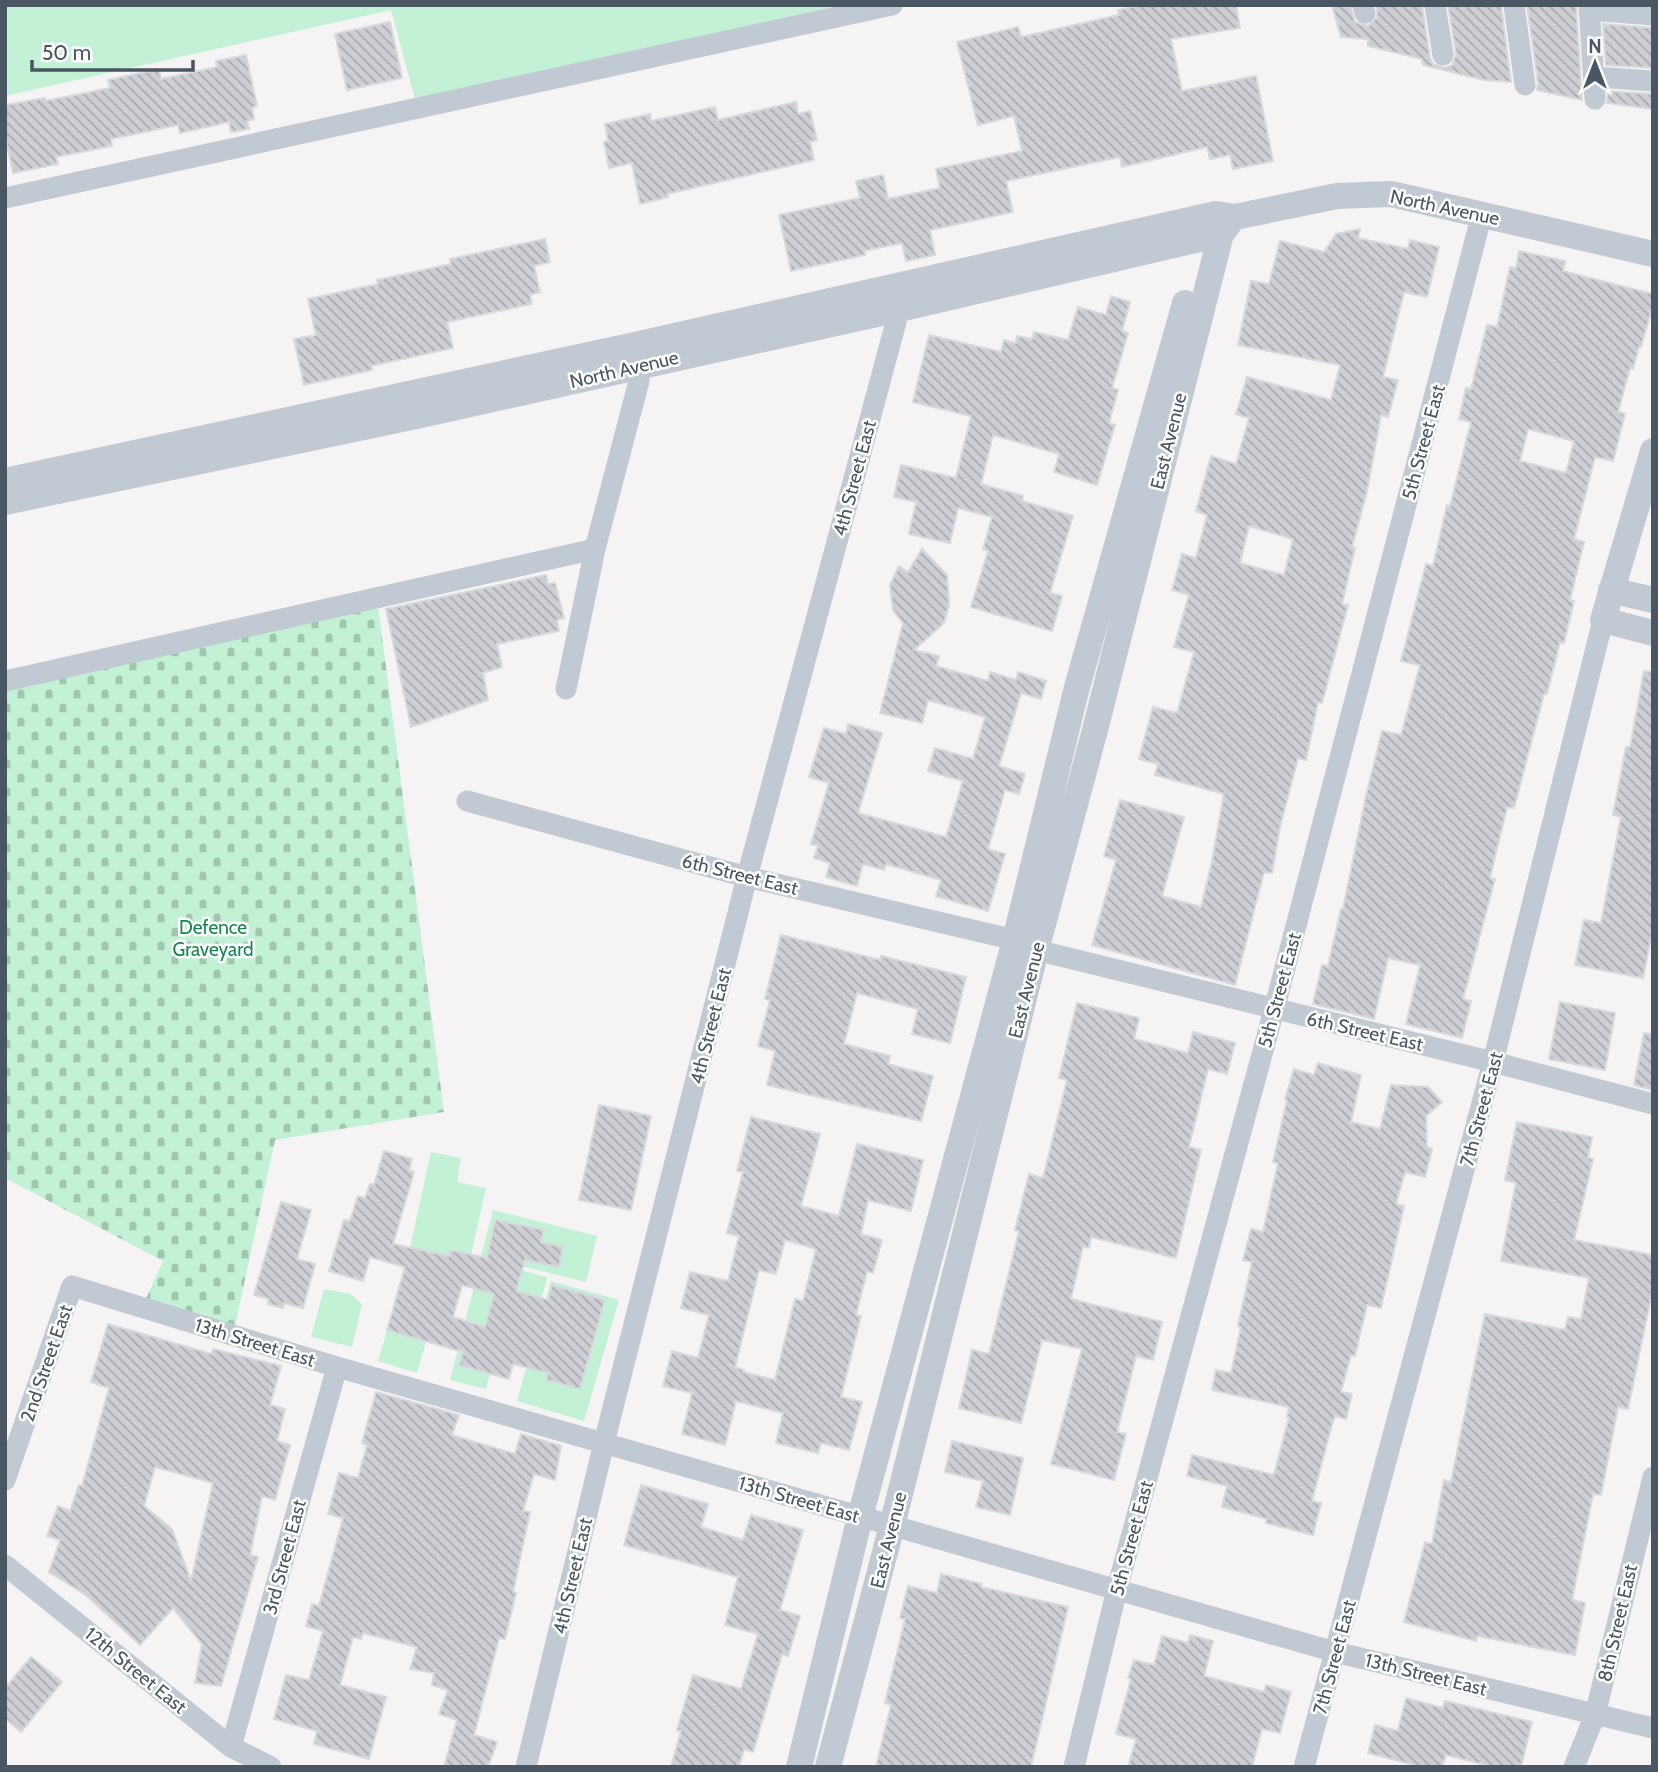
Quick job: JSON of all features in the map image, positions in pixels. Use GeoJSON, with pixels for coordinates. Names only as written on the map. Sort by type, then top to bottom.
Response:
{"type":"FeatureCollection","features":[{"type":"Feature","properties":{"kind":"street"},"geometry":{"type":"LineString","coordinates":[[5,198],[892,5]]}},
{"type":"Feature","properties":{"kind":"street"},"geometry":{"type":"LineString","coordinates":[[1434,5],[1443,55]]}},
{"type":"Feature","properties":{"kind":"street"},"geometry":{"type":"LineString","coordinates":[[1514,5],[1525,85]]}},
{"type":"Feature","properties":{"kind":"street"},"geometry":{"type":"LineString","coordinates":[[1595,99],[1590,8],[1653,15]]}},
{"type":"Feature","properties":{"kind":"street"},"geometry":{"type":"LineString","coordinates":[[1595,77],[1653,81]]}},
{"type":"Feature","properties":{"kind":"street","name":"North Avenue"},"geometry":{"type":"LineString","coordinates":[[5,481],[636,355],[893,299],[1337,196],[1391,194],[1653,254]]}},
{"type":"Feature","properties":{"kind":"street","name":"5th Street East"},"geometry":{"type":"LineString","coordinates":[[1074,1767],[1117,1589],[1274,1010],[1482,214]]}},
{"type":"Feature","properties":{"kind":"street","name":"East Avenue"},"geometry":{"type":"LineString","coordinates":[[800,1767],[860,1517],[1025,945],[1095,730],[1215,224]]}},
{"type":"Feature","properties":{"kind":"street","name":"4th Street East"},"geometry":{"type":"LineString","coordinates":[[526,1767],[604,1443],[747,877],[896,322],[893,299]]}},
{"type":"Feature","properties":{"kind":"street"},"geometry":{"type":"LineString","coordinates":[[566,689],[594,549],[639,381],[636,355]]}},
{"type":"Feature","properties":{"kind":"street","name":"North Avenue"},"geometry":{"type":"LineString","coordinates":[[5,502],[421,415],[636,355]]}},
{"type":"Feature","properties":{"kind":"street","name":"7th Street East"},"geometry":{"type":"LineString","coordinates":[[1304,1767],[1493,1062],[1603,620],[1653,451]]}},
{"type":"Feature","properties":{"kind":"street"},"geometry":{"type":"LineString","coordinates":[[5,681],[594,549]]}},
{"type":"Feature","properties":{"kind":"street"},"geometry":{"type":"LineString","coordinates":[[1611,590],[1653,600]]}},
{"type":"Feature","properties":{"kind":"street"},"geometry":{"type":"LineString","coordinates":[[1603,620],[1653,633]]}},
{"type":"Feature","properties":{"kind":"street","name":"6th Street East"},"geometry":{"type":"LineString","coordinates":[[467,801],[747,877],[1653,1104]]}},
{"type":"Feature","properties":{"kind":"street","name":"East Avenue"},"geometry":{"type":"LineString","coordinates":[[828,1767],[892,1526],[1025,945]]}},
{"type":"Feature","properties":{"kind":"street","name":"13th Street East"},"geometry":{"type":"LineString","coordinates":[[72,1286],[337,1367],[1335,1652],[1653,1728]]}},
{"type":"Feature","properties":{"kind":"street","name":"2nd Street East"},"geometry":{"type":"LineString","coordinates":[[5,1480],[72,1286]]}},
{"type":"Feature","properties":{"kind":"street","name":"3rd Street East"},"geometry":{"type":"LineString","coordinates":[[231,1747],[337,1367]]}},
{"type":"Feature","properties":{"kind":"street","name":"8th Street East"},"geometry":{"type":"LineString","coordinates":[[1574,1767],[1595,1715],[1653,1477]]}},
{"type":"Feature","properties":{"kind":"street","name":"12th Street East"},"geometry":{"type":"LineString","coordinates":[[5,1565],[231,1747],[271,1767]]}},
{"type":"Feature","properties":{"kind":"green space"},"geometry":{"type":"Polygon","coordinates":[[[5,5],[842,5],[415,99],[391,10],[5,96],[5,5]]]}},
{"type":"Feature","properties":{"kind":"green space","name":"Defence Graveyard"},"geometry":{"type":"Polygon","coordinates":[[[377,598],[444,1112],[275,1140],[233,1335],[144,1303],[163,1261],[5,1178],[5,681],[377,598]]]}},
{"type":"Feature","properties":{"kind":"green space"},"geometry":{"type":"Polygon","coordinates":[[[431,1152],[461,1158],[457,1182],[486,1188],[471,1255],[450,1250],[449,1256],[426,1251],[408,1257],[431,1152]]]}},
{"type":"Feature","properties":{"kind":"green space"},"geometry":{"type":"Polygon","coordinates":[[[493,1210],[597,1236],[586,1282],[481,1256],[493,1210]]]}},
{"type":"Feature","properties":{"kind":"green space"},"geometry":{"type":"Polygon","coordinates":[[[481,1260],[547,1277],[531,1341],[520,1338],[509,1379],[490,1374],[486,1389],[450,1380],[481,1260]]]}},
{"type":"Feature","properties":{"kind":"green space"},"geometry":{"type":"Polygon","coordinates":[[[551,1281],[619,1300],[584,1421],[517,1401],[551,1281]]]}},
{"type":"Feature","properties":{"kind":"green space"},"geometry":{"type":"Polygon","coordinates":[[[324,1289],[350,1294],[362,1304],[352,1347],[311,1337],[324,1289]]]}},
{"type":"Feature","properties":{"kind":"green space"},"geometry":{"type":"Polygon","coordinates":[[[387,1330],[426,1341],[417,1373],[378,1361],[387,1330]]]}},
{"type":"Feature","properties":{"kind":"building"},"geometry":{"type":"Polygon","coordinates":[[[1142,5],[1236,5],[1240,28],[1171,39],[1182,91],[1256,76],[1273,161],[1233,169],[1230,155],[1210,159],[1207,147],[1122,167],[1120,157],[1006,181],[1013,212],[930,230],[935,255],[906,261],[902,243],[864,251],[865,255],[791,271],[779,215],[860,198],[856,181],[883,175],[888,199],[940,188],[936,169],[1022,151],[1014,116],[978,125],[957,42],[1018,27],[1021,37],[1119,15],[1118,10],[1142,5]]]}},
{"type":"Feature","properties":{"kind":"building"},"geometry":{"type":"Polygon","coordinates":[[[1332,5],[1350,5],[1355,22],[1368,26],[1377,17],[1377,5],[1422,5],[1430,58],[1433,64],[1444,68],[1452,65],[1456,54],[1448,5],[1501,5],[1511,82],[1484,80],[1423,65],[1422,59],[1368,46],[1368,39],[1341,37],[1332,5]]]}},
{"type":"Feature","properties":{"kind":"building"},"geometry":{"type":"Polygon","coordinates":[[[1527,5],[1576,5],[1582,100],[1537,90],[1527,5]]]}},
{"type":"Feature","properties":{"kind":"building"},"geometry":{"type":"Polygon","coordinates":[[[390,22],[402,78],[347,90],[335,34],[390,22]]]}},
{"type":"Feature","properties":{"kind":"building"},"geometry":{"type":"Polygon","coordinates":[[[1603,24],[1653,28],[1653,68],[1606,65],[1603,24]]]}},
{"type":"Feature","properties":{"kind":"building"},"geometry":{"type":"Polygon","coordinates":[[[246,55],[257,106],[252,108],[254,119],[247,121],[249,129],[231,132],[229,122],[180,133],[178,125],[111,139],[112,146],[56,157],[58,164],[13,173],[5,134],[5,105],[45,98],[45,101],[110,88],[108,80],[159,69],[161,79],[217,67],[216,61],[246,55]]]}},
{"type":"Feature","properties":{"kind":"building"},"geometry":{"type":"Polygon","coordinates":[[[1608,91],[1653,94],[1653,109],[1607,103],[1608,91]]]}},
{"type":"Feature","properties":{"kind":"building"},"geometry":{"type":"Polygon","coordinates":[[[796,102],[798,114],[810,111],[817,140],[810,142],[814,160],[667,194],[668,197],[640,204],[632,163],[609,168],[604,142],[608,141],[605,124],[650,114],[651,121],[715,107],[718,120],[796,102]]]}},
{"type":"Feature","properties":{"kind":"building"},"geometry":{"type":"Polygon","coordinates":[[[1360,229],[1358,238],[1408,249],[1410,240],[1439,247],[1427,297],[1404,292],[1383,377],[1398,380],[1388,417],[1381,415],[1342,604],[1348,605],[1322,703],[1318,702],[1306,760],[1298,758],[1280,827],[1272,873],[1264,872],[1235,985],[1092,945],[1116,860],[1104,856],[1120,800],[1184,817],[1162,896],[1201,907],[1224,794],[1155,775],[1158,764],[1139,759],[1153,707],[1177,713],[1194,652],[1174,647],[1189,595],[1172,590],[1182,554],[1196,558],[1207,515],[1196,511],[1211,456],[1236,464],[1249,418],[1236,414],[1247,377],[1331,400],[1340,365],[1238,345],[1251,281],[1269,284],[1280,241],[1324,252],[1336,234],[1360,229]],[[1249,526],[1240,563],[1284,575],[1293,539],[1249,526]]]}},
{"type":"Feature","properties":{"kind":"building"},"geometry":{"type":"Polygon","coordinates":[[[545,239],[550,262],[534,266],[540,292],[530,295],[532,304],[447,322],[453,348],[371,366],[372,370],[304,385],[294,339],[316,335],[308,299],[451,264],[450,259],[545,239]]]}},
{"type":"Feature","properties":{"kind":"building"},"geometry":{"type":"Polygon","coordinates":[[[1519,251],[1565,261],[1563,271],[1653,294],[1653,305],[1633,369],[1630,368],[1618,412],[1625,414],[1613,461],[1595,457],[1574,539],[1584,542],[1570,600],[1574,601],[1564,643],[1560,642],[1547,694],[1544,694],[1514,808],[1507,807],[1490,878],[1495,879],[1463,999],[1471,1001],[1462,1038],[1406,1024],[1420,965],[1388,958],[1374,1019],[1313,1004],[1322,965],[1328,966],[1343,909],[1382,731],[1401,735],[1420,665],[1401,661],[1426,564],[1433,566],[1471,422],[1459,419],[1466,388],[1471,389],[1487,325],[1497,327],[1510,267],[1516,268],[1519,251]],[[1528,429],[1520,461],[1566,473],[1574,441],[1528,429]]]}},
{"type":"Feature","properties":{"kind":"building"},"geometry":{"type":"Polygon","coordinates":[[[1111,296],[1130,302],[1122,331],[1128,333],[1112,388],[1118,390],[1109,423],[1115,425],[1097,485],[1054,472],[1059,454],[993,435],[981,484],[1023,496],[1022,501],[1073,516],[1050,593],[1062,596],[1052,631],[971,607],[988,551],[983,549],[992,517],[958,508],[950,543],[909,534],[916,502],[894,497],[901,465],[956,478],[971,416],[913,402],[929,335],[1001,352],[1004,340],[1016,343],[1017,336],[1032,339],[1034,332],[1068,340],[1078,307],[1106,315],[1111,296]]]}},
{"type":"Feature","properties":{"kind":"building"},"geometry":{"type":"Polygon","coordinates":[[[922,549],[947,575],[949,605],[944,623],[914,650],[939,656],[936,666],[988,681],[990,672],[1016,680],[1018,672],[1046,681],[1041,699],[1021,693],[999,766],[1025,774],[1019,794],[1005,790],[988,849],[1005,854],[988,911],[936,896],[941,880],[886,864],[884,870],[863,864],[857,886],[826,877],[830,863],[814,858],[818,846],[811,844],[829,783],[809,777],[824,728],[846,734],[848,724],[882,733],[858,813],[946,837],[963,781],[928,771],[935,748],[973,759],[985,717],[928,700],[922,723],[880,713],[903,623],[893,610],[890,585],[899,566],[908,572],[922,549]]]}},
{"type":"Feature","properties":{"kind":"building"},"geometry":{"type":"Polygon","coordinates":[[[546,575],[548,584],[555,583],[564,618],[557,620],[559,631],[497,644],[502,667],[483,673],[488,700],[411,727],[386,609],[546,575]]]}},
{"type":"Feature","properties":{"kind":"building"},"geometry":{"type":"Polygon","coordinates":[[[1644,671],[1653,672],[1653,928],[1643,978],[1575,965],[1584,920],[1601,923],[1621,817],[1613,815],[1626,747],[1630,747],[1644,671]]]}},
{"type":"Feature","properties":{"kind":"building"},"geometry":{"type":"Polygon","coordinates":[[[781,935],[880,960],[881,956],[966,977],[950,1043],[912,1034],[918,1009],[857,993],[844,1044],[890,1056],[888,1064],[933,1076],[921,1121],[767,1085],[775,1051],[758,1046],[770,1000],[765,999],[781,935]]]}},
{"type":"Feature","properties":{"kind":"building"},"geometry":{"type":"Polygon","coordinates":[[[1560,1002],[1615,1013],[1605,1070],[1549,1059],[1560,1002]]]}},
{"type":"Feature","properties":{"kind":"building"},"geometry":{"type":"Polygon","coordinates":[[[1077,1003],[1139,1018],[1134,1039],[1188,1053],[1193,1032],[1235,1043],[1227,1074],[1208,1069],[1189,1147],[1201,1150],[1176,1258],[1091,1237],[1089,1248],[1083,1246],[1071,1299],[1162,1322],[1153,1360],[1136,1356],[1117,1432],[1126,1434],[1114,1480],[1051,1464],[1082,1349],[1042,1340],[1021,1423],[959,1408],[972,1350],[989,1354],[1019,1231],[1015,1230],[1029,1174],[1043,1178],[1067,1080],[1059,1078],[1077,1003]]]}},
{"type":"Feature","properties":{"kind":"building"},"geometry":{"type":"Polygon","coordinates":[[[1644,1033],[1653,1034],[1653,1090],[1634,1085],[1644,1033]]]}},
{"type":"Feature","properties":{"kind":"building"},"geometry":{"type":"Polygon","coordinates":[[[1318,1063],[1361,1075],[1351,1122],[1380,1129],[1391,1085],[1428,1087],[1442,1102],[1426,1116],[1427,1147],[1432,1149],[1425,1177],[1405,1172],[1396,1204],[1404,1206],[1381,1308],[1367,1305],[1355,1356],[1351,1355],[1341,1392],[1352,1394],[1346,1419],[1335,1416],[1331,1428],[1312,1501],[1321,1503],[1313,1535],[1266,1523],[1267,1519],[1222,1507],[1227,1486],[1187,1476],[1192,1455],[1274,1475],[1289,1417],[1289,1407],[1212,1390],[1216,1370],[1231,1373],[1252,1262],[1243,1260],[1251,1229],[1263,1232],[1278,1163],[1273,1162],[1287,1100],[1285,1099],[1294,1069],[1314,1075],[1318,1063]]]}},
{"type":"Feature","properties":{"kind":"building"},"geometry":{"type":"Polygon","coordinates":[[[599,1105],[651,1116],[631,1210],[579,1200],[599,1105]]]}},
{"type":"Feature","properties":{"kind":"building"},"geometry":{"type":"Polygon","coordinates":[[[751,1117],[820,1134],[801,1206],[839,1216],[857,1144],[923,1160],[911,1211],[868,1200],[861,1234],[882,1240],[873,1273],[867,1271],[856,1315],[861,1316],[841,1397],[862,1402],[849,1450],[821,1443],[818,1453],[776,1443],[783,1413],[736,1401],[725,1445],[682,1434],[692,1393],[663,1386],[672,1351],[698,1358],[709,1315],[681,1308],[690,1272],[728,1281],[739,1236],[727,1233],[743,1172],[737,1171],[751,1117]],[[785,1240],[776,1274],[759,1270],[735,1367],[744,1370],[743,1372],[775,1380],[795,1299],[803,1301],[816,1249],[785,1240]]]}},
{"type":"Feature","properties":{"kind":"building"},"geometry":{"type":"Polygon","coordinates":[[[1517,1122],[1592,1137],[1588,1158],[1593,1159],[1574,1240],[1653,1255],[1653,1288],[1628,1409],[1618,1407],[1601,1495],[1593,1494],[1572,1600],[1585,1603],[1575,1655],[1477,1636],[1476,1641],[1404,1622],[1425,1542],[1432,1544],[1444,1480],[1451,1482],[1485,1314],[1565,1330],[1568,1317],[1581,1319],[1589,1278],[1501,1261],[1516,1183],[1505,1180],[1517,1122]]]}},
{"type":"Feature","properties":{"kind":"building"},"geometry":{"type":"Polygon","coordinates":[[[384,1151],[412,1159],[409,1170],[414,1172],[393,1244],[449,1256],[450,1250],[487,1258],[495,1220],[544,1230],[541,1242],[563,1247],[559,1267],[525,1260],[516,1291],[548,1300],[552,1285],[605,1300],[580,1389],[546,1380],[548,1373],[513,1364],[509,1379],[459,1365],[463,1352],[387,1330],[405,1267],[370,1257],[363,1281],[329,1271],[344,1220],[350,1221],[358,1196],[365,1198],[370,1184],[374,1185],[384,1151]],[[462,1285],[453,1317],[485,1327],[494,1294],[462,1285]]]}},
{"type":"Feature","properties":{"kind":"building"},"geometry":{"type":"Polygon","coordinates":[[[281,1202],[311,1210],[297,1259],[315,1264],[303,1308],[284,1303],[283,1308],[268,1304],[269,1299],[254,1295],[281,1202]]]}},
{"type":"Feature","properties":{"kind":"building"},"geometry":{"type":"Polygon","coordinates":[[[108,1324],[212,1354],[213,1349],[281,1366],[270,1405],[285,1409],[277,1441],[290,1445],[275,1500],[262,1496],[250,1555],[258,1557],[221,1686],[195,1683],[202,1644],[173,1608],[140,1645],[86,1595],[49,1572],[60,1540],[47,1536],[58,1506],[70,1511],[79,1485],[82,1486],[109,1388],[91,1382],[108,1324]],[[155,1467],[144,1506],[172,1529],[191,1581],[213,1483],[155,1467]]]}},
{"type":"Feature","properties":{"kind":"building"},"geometry":{"type":"Polygon","coordinates":[[[376,1392],[459,1415],[452,1435],[515,1454],[521,1434],[561,1446],[555,1480],[534,1474],[523,1511],[530,1512],[513,1592],[516,1593],[505,1639],[499,1638],[474,1735],[497,1742],[488,1767],[444,1767],[457,1720],[439,1714],[448,1690],[432,1685],[434,1673],[410,1669],[417,1647],[363,1633],[361,1639],[353,1637],[340,1685],[386,1697],[369,1759],[314,1744],[317,1731],[274,1719],[286,1675],[309,1680],[323,1631],[306,1626],[312,1604],[319,1606],[343,1518],[328,1514],[339,1473],[358,1478],[367,1445],[362,1443],[376,1392]]]}},
{"type":"Feature","properties":{"kind":"building"},"geometry":{"type":"Polygon","coordinates":[[[952,1441],[1023,1458],[1010,1515],[976,1507],[983,1481],[945,1472],[952,1441]]]}},
{"type":"Feature","properties":{"kind":"building"},"geometry":{"type":"Polygon","coordinates":[[[641,1485],[708,1504],[701,1527],[743,1540],[751,1515],[803,1530],[780,1610],[800,1616],[788,1656],[782,1654],[753,1752],[744,1749],[739,1767],[671,1767],[681,1731],[677,1730],[693,1675],[741,1689],[758,1634],[725,1625],[738,1577],[624,1545],[641,1485]]]}},
{"type":"Feature","properties":{"kind":"building"},"geometry":{"type":"Polygon","coordinates":[[[941,1574],[982,1584],[981,1587],[1068,1607],[1031,1767],[876,1767],[891,1705],[885,1703],[905,1619],[900,1618],[908,1586],[937,1593],[941,1574]]]}},
{"type":"Feature","properties":{"kind":"building"},"geometry":{"type":"Polygon","coordinates":[[[1190,1635],[1213,1641],[1204,1676],[1264,1692],[1266,1685],[1291,1692],[1280,1733],[1262,1729],[1252,1767],[1128,1767],[1136,1739],[1116,1734],[1134,1660],[1154,1665],[1162,1636],[1188,1643],[1190,1635]]]}},
{"type":"Feature","properties":{"kind":"building"},"geometry":{"type":"Polygon","coordinates":[[[31,1657],[62,1682],[21,1732],[5,1718],[5,1688],[31,1657]]]}},
{"type":"Feature","properties":{"kind":"building"},"geometry":{"type":"Polygon","coordinates":[[[1406,1698],[1443,1708],[1445,1701],[1532,1722],[1521,1767],[1494,1767],[1446,1755],[1442,1767],[1422,1767],[1368,1753],[1375,1725],[1398,1731],[1406,1698]]]}}]}
